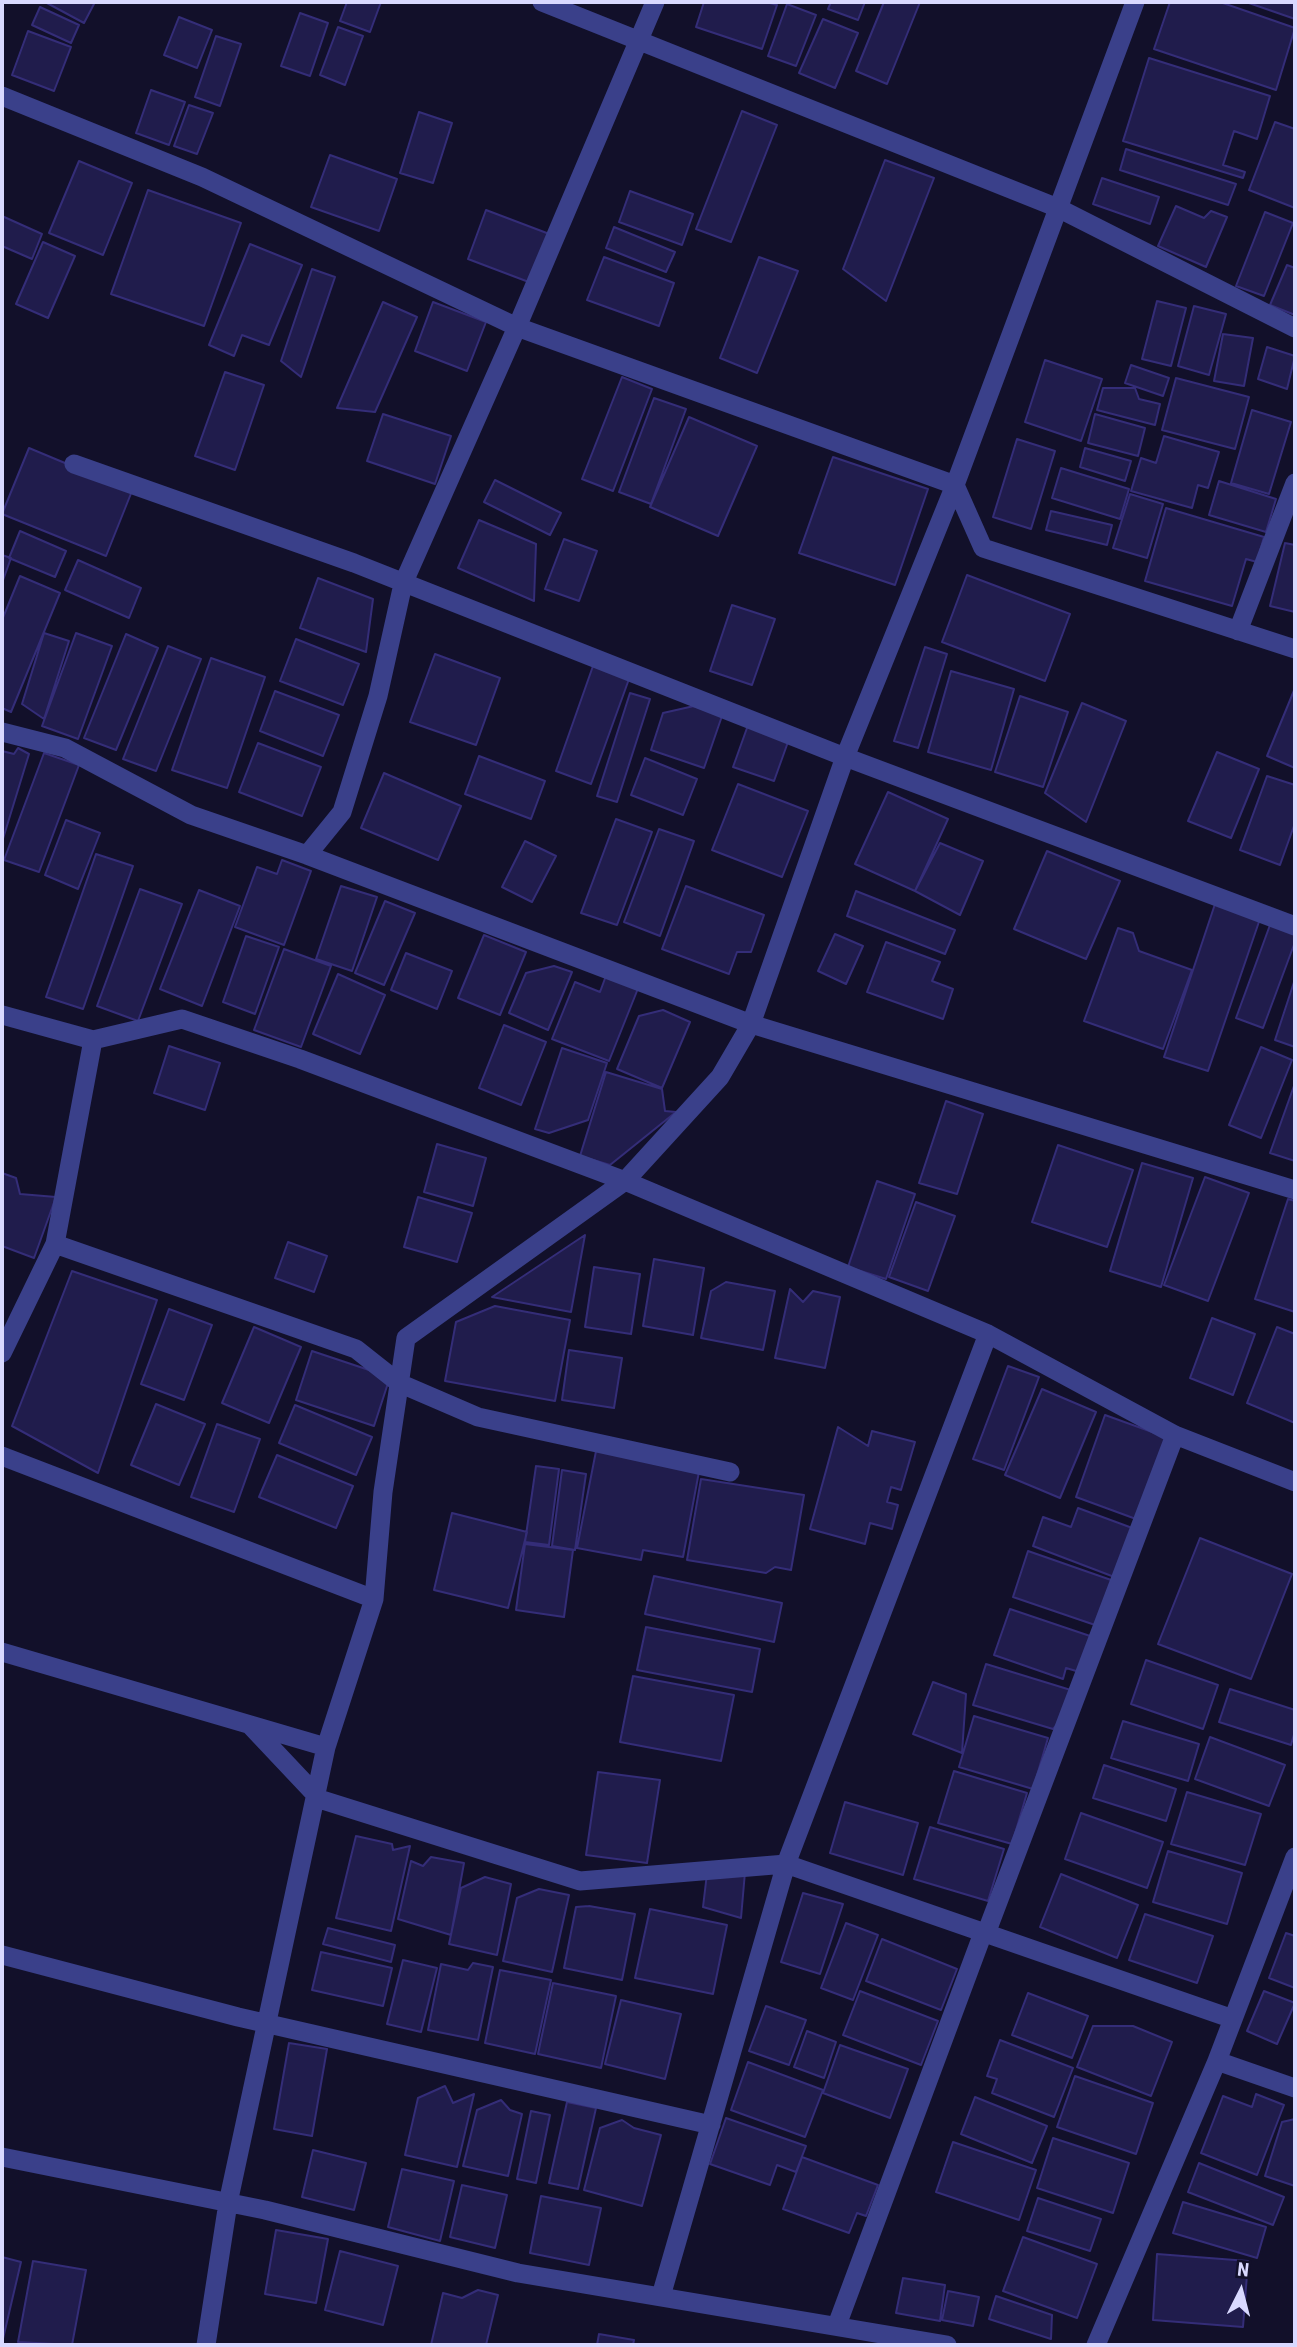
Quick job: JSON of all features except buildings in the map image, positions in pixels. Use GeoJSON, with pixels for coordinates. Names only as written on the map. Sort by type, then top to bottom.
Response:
{"type":"FeatureCollection","features":[{"type":"Feature","properties":{"kind":"street"},"geometry":{"type":"LineString","coordinates":[[542,2],[1058,208],[1295,328]]}},
{"type":"Feature","properties":{"kind":"street"},"geometry":{"type":"LineString","coordinates":[[637,40],[641,41],[655,2]]}},
{"type":"Feature","properties":{"kind":"street"},"geometry":{"type":"LineString","coordinates":[[206,2345],[228,2203],[326,1747],[374,1599],[383,1492],[406,1338],[625,1181],[720,1077],[751,1024],[845,757],[955,485],[1135,2]]}},
{"type":"Feature","properties":{"kind":"street"},"geometry":{"type":"LineString","coordinates":[[307,855],[342,811],[378,696],[402,584],[517,327],[637,40]]}},
{"type":"Feature","properties":{"kind":"street"},"geometry":{"type":"LineString","coordinates":[[2,96],[202,177],[517,327],[955,485],[983,548],[1295,649]]}},
{"type":"Feature","properties":{"kind":"street"},"geometry":{"type":"LineString","coordinates":[[74,464],[354,563],[845,757],[1295,926]]}},
{"type":"Feature","properties":{"kind":"street"},"geometry":{"type":"LineString","coordinates":[[1238,631],[1295,483]]}},
{"type":"Feature","properties":{"kind":"street"},"geometry":{"type":"LineString","coordinates":[[2,732],[65,748],[191,816],[307,855],[751,1024],[1295,1190]]}},
{"type":"Feature","properties":{"kind":"street"},"geometry":{"type":"LineString","coordinates":[[2,1015],[93,1040],[182,1019],[313,1064],[625,1181],[988,1334],[1175,1435],[1295,1482]]}},
{"type":"Feature","properties":{"kind":"street"},"geometry":{"type":"LineString","coordinates":[[2,1353],[55,1244],[93,1040]]}},
{"type":"Feature","properties":{"kind":"street"},"geometry":{"type":"LineString","coordinates":[[55,1244],[356,1349],[399,1383],[478,1417],[730,1472]]}},
{"type":"Feature","properties":{"kind":"street"},"geometry":{"type":"LineString","coordinates":[[661,2296],[786,1864],[988,1334]]}},
{"type":"Feature","properties":{"kind":"street"},"geometry":{"type":"LineString","coordinates":[[837,2325],[983,1933],[987,1931],[1175,1435]]}},
{"type":"Feature","properties":{"kind":"street"},"geometry":{"type":"LineString","coordinates":[[2,1456],[374,1599]]}},
{"type":"Feature","properties":{"kind":"street"},"geometry":{"type":"LineString","coordinates":[[2,1652],[326,1747]]}},
{"type":"Feature","properties":{"kind":"street"},"geometry":{"type":"LineString","coordinates":[[250,1725],[316,1798],[580,1881],[786,1864],[1233,2019]]}},
{"type":"Feature","properties":{"kind":"street"},"geometry":{"type":"LineString","coordinates":[[1096,2345],[1217,2061],[1295,1857]]}},
{"type":"Feature","properties":{"kind":"street"},"geometry":{"type":"LineString","coordinates":[[2,1955],[267,2023],[711,2125]]}},
{"type":"Feature","properties":{"kind":"street"},"geometry":{"type":"LineString","coordinates":[[1217,2061],[1295,2088]]}},
{"type":"Feature","properties":{"kind":"street"},"geometry":{"type":"LineString","coordinates":[[2,2157],[228,2203],[518,2273],[947,2345]]}}]}
